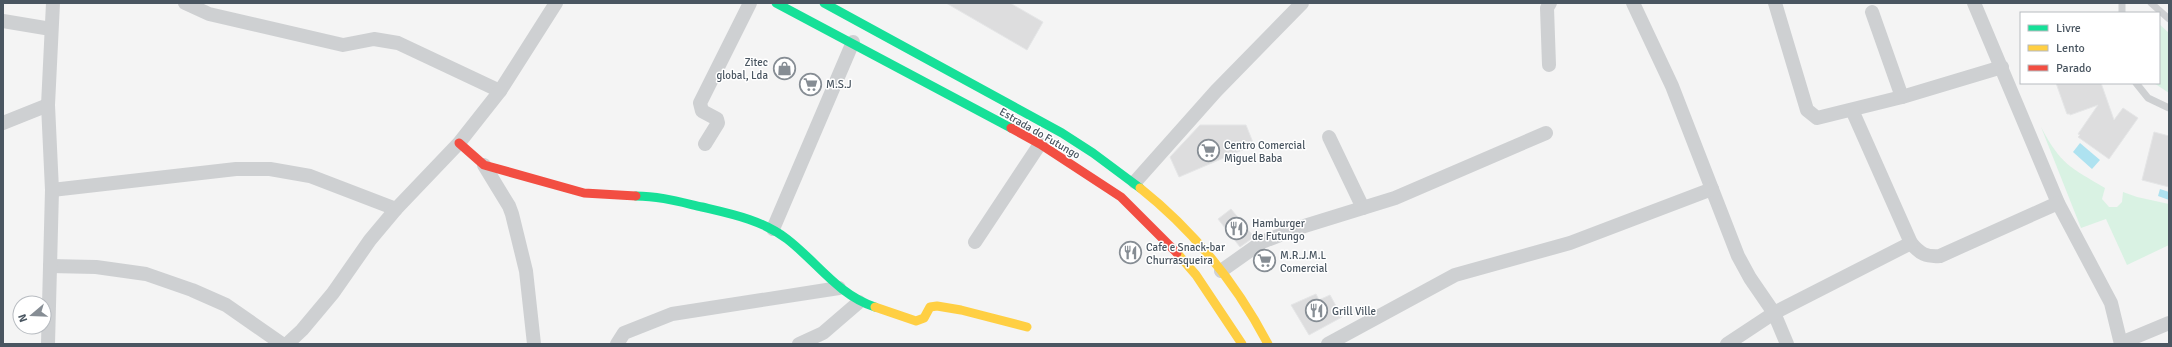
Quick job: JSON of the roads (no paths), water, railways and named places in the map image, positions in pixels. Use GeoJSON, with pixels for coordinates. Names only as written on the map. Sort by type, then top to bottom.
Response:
{"type":"FeatureCollection","features":[{"type":"Feature","properties":{"kind":"main road","name":"Estrada do Futungo"},"geometry":{"type":"LineString","coordinates":[[776,3],[853,42],[1040,144],[1121,197],[1162,236],[1196,275],[1242,344]]}},
{"type":"Feature","properties":{"kind":"main road","name":"Estrada do Futungo"},"geometry":{"type":"LineString","coordinates":[[824,3],[1062,133],[1094,152],[1135,182],[1173,216],[1221,271],[1246,303],[1268,344]]}},
{"type":"Feature","properties":{"kind":"main road"},"geometry":{"type":"LineString","coordinates":[[459,143],[484,165],[584,193],[655,196],[723,211],[773,229],[795,246],[839,288],[859,302],[916,321],[924,318],[930,307],[938,305],[1027,327]]}},
{"type":"Feature","properties":{"kind":"street"},"geometry":{"type":"LineString","coordinates":[[48,344],[52,190],[48,105],[53,3]]}},
{"type":"Feature","properties":{"kind":"street"},"geometry":{"type":"LineString","coordinates":[[185,3],[209,14],[343,45],[374,39],[398,43],[500,91]]}},
{"type":"Feature","properties":{"kind":"street"},"geometry":{"type":"LineString","coordinates":[[287,344],[302,330],[333,293],[370,240],[396,209],[459,143],[500,91],[556,3]]}},
{"type":"Feature","properties":{"kind":"street"},"geometry":{"type":"LineString","coordinates":[[705,144],[718,123],[717,119],[702,111],[700,103],[750,3]]}},
{"type":"Feature","properties":{"kind":"street"},"geometry":{"type":"LineString","coordinates":[[1135,182],[1216,91],[1302,3]]}},
{"type":"Feature","properties":{"kind":"street"},"geometry":{"type":"LineString","coordinates":[[1549,65],[1547,8],[1550,3]]}},
{"type":"Feature","properties":{"kind":"street"},"geometry":{"type":"LineString","coordinates":[[1633,3],[1672,86],[1738,256],[1750,278],[1774,313],[1787,344]]}},
{"type":"Feature","properties":{"kind":"street"},"geometry":{"type":"LineString","coordinates":[[1775,3],[1807,110],[1817,118],[1902,97],[2002,67]]}},
{"type":"Feature","properties":{"kind":"street"},"geometry":{"type":"LineString","coordinates":[[1974,3],[2058,203],[2111,303],[2121,343],[2169,323]]}},
{"type":"Feature","properties":{"kind":"street"},"geometry":{"type":"LineString","coordinates":[[1872,12],[1902,97]]}},
{"type":"Feature","properties":{"kind":"street"},"geometry":{"type":"LineString","coordinates":[[3,21],[51,29]]}},
{"type":"Feature","properties":{"kind":"street"},"geometry":{"type":"LineString","coordinates":[[773,229],[853,42]]}},
{"type":"Feature","properties":{"kind":"street"},"geometry":{"type":"LineString","coordinates":[[3,123],[48,105]]}},
{"type":"Feature","properties":{"kind":"street"},"geometry":{"type":"LineString","coordinates":[[1852,110],[1911,243],[1919,253],[1929,257],[1940,256],[2058,203]]}},
{"type":"Feature","properties":{"kind":"street"},"geometry":{"type":"LineString","coordinates":[[1221,271],[1262,242],[1298,228],[1395,198],[1546,133]]}},
{"type":"Feature","properties":{"kind":"street"},"geometry":{"type":"LineString","coordinates":[[1329,137],[1362,208]]}},
{"type":"Feature","properties":{"kind":"street"},"geometry":{"type":"LineString","coordinates":[[975,242],[1040,144]]}},
{"type":"Feature","properties":{"kind":"street"},"geometry":{"type":"LineString","coordinates":[[484,165],[509,206],[512,214],[526,271],[534,344]]}},
{"type":"Feature","properties":{"kind":"street"},"geometry":{"type":"LineString","coordinates":[[52,190],[236,169],[270,169],[310,176],[396,209]]}},
{"type":"Feature","properties":{"kind":"street"},"geometry":{"type":"LineString","coordinates":[[1328,344],[1455,275],[1570,243],[1712,189]]}},
{"type":"Feature","properties":{"kind":"street"},"geometry":{"type":"LineString","coordinates":[[1727,344],[1774,313],[1911,243]]}},
{"type":"Feature","properties":{"kind":"street"},"geometry":{"type":"LineString","coordinates":[[50,266],[96,267],[146,274],[192,290],[226,306],[282,344]]}},
{"type":"Feature","properties":{"kind":"street"},"geometry":{"type":"LineString","coordinates":[[617,344],[624,333],[672,314],[839,288]]}},
{"type":"Feature","properties":{"kind":"street"},"geometry":{"type":"LineString","coordinates":[[799,344],[823,333],[859,302]]}},
{"type":"Feature","properties":{"kind":"lane"},"geometry":{"type":"LineString","coordinates":[[2151,3],[2169,19]]}},
{"type":"Feature","properties":{"kind":"lane"},"geometry":{"type":"LineString","coordinates":[[2137,84],[2148,98],[2169,108]]}},
{"type":"Feature","properties":{"kind":"water"},"geometry":{"type":"Polygon","coordinates":[[[2080,143],[2100,160],[2092,169],[2073,152],[2080,143]]]}},
{"type":"Feature","properties":{"kind":"water"},"geometry":{"type":"Polygon","coordinates":[[[2160,189],[2169,192],[2169,200],[2158,196],[2160,189]]]}},
{"type":"Feature","properties":{"kind":"place","name":"Zitec global, Lda"},"geometry":{"type":"Point","coordinates":[784,68]}},
{"type":"Feature","properties":{"kind":"place","name":"M.S.J"},"geometry":{"type":"Point","coordinates":[811,84]}},
{"type":"Feature","properties":{"kind":"place","name":"Centro Comercial Miguel Baba"},"geometry":{"type":"Point","coordinates":[1208,151]}},
{"type":"Feature","properties":{"kind":"place","name":"Hamburger de Futungo"},"geometry":{"type":"Point","coordinates":[1236,229]}},
{"type":"Feature","properties":{"kind":"place","name":"Cafe e Snack-bar Churrasqueira"},"geometry":{"type":"Point","coordinates":[1131,253]}},
{"type":"Feature","properties":{"kind":"place","name":"M.R.J.M.L Comercial"},"geometry":{"type":"Point","coordinates":[1264,261]}},
{"type":"Feature","properties":{"kind":"place","name":"Grill Ville"},"geometry":{"type":"Point","coordinates":[1317,311]}}]}
